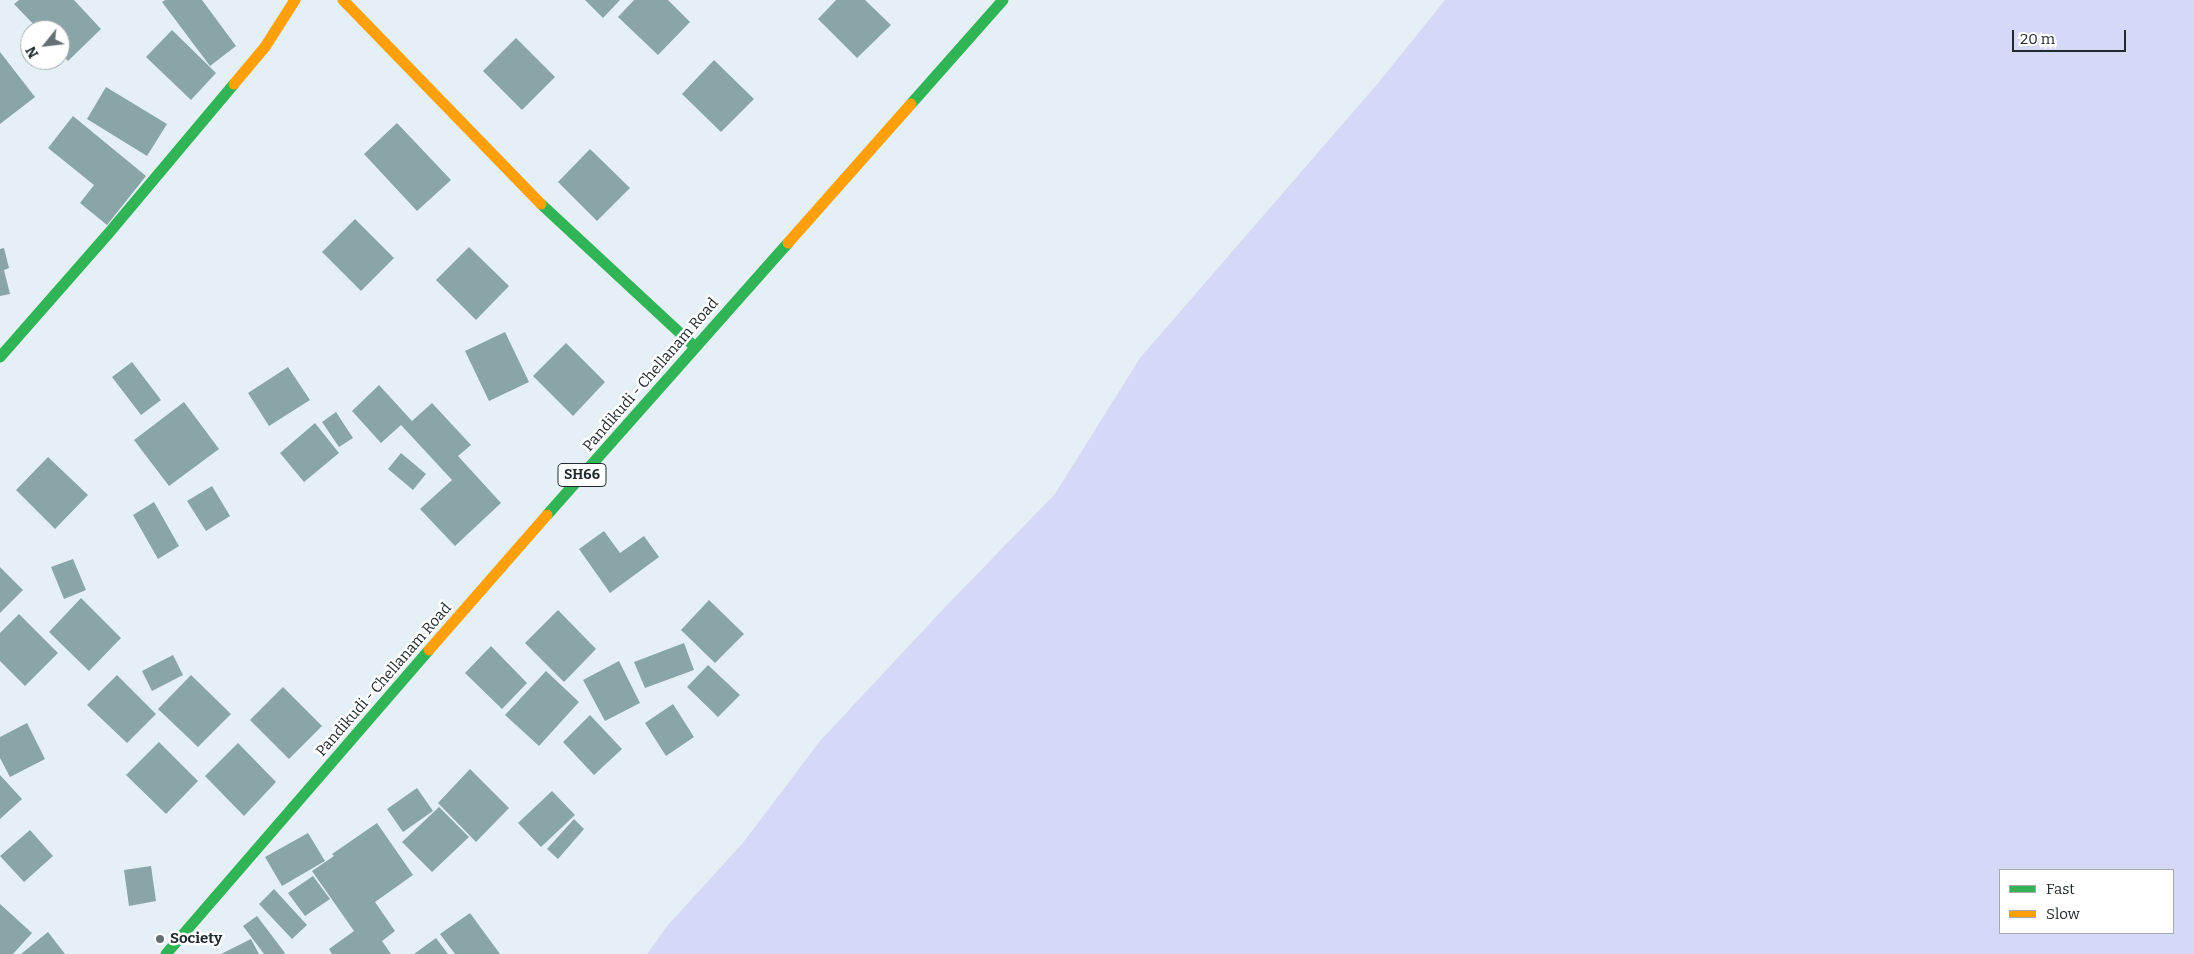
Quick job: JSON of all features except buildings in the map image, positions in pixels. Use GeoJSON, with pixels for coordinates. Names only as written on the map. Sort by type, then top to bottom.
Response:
{"type":"FeatureCollection","features":[{"type":"Feature","properties":{"kind":"main road"},"geometry":{"type":"LineString","coordinates":[[0,357],[108,234],[259,54],[295,0]]}},
{"type":"Feature","properties":{"kind":"main road"},"geometry":{"type":"LineString","coordinates":[[343,0],[548,211],[695,347]]}},
{"type":"Feature","properties":{"kind":"main road","name":"Pandikudi - Chellanam Road"},"geometry":{"type":"LineString","coordinates":[[166,954],[513,553],[1003,0]]}},
{"type":"Feature","properties":{"kind":"water"},"geometry":{"type":"Polygon","coordinates":[[[1445,0],[2194,0],[2194,954],[647,954],[668,925],[742,844],[820,741],[947,605],[1055,494],[1140,358],[1379,82],[1445,0]]]}},
{"type":"Feature","properties":{"kind":"traffic: fast"},"geometry":{"type":"LineString","coordinates":[[911,104],[1003,0]]}},
{"type":"Feature","properties":{"kind":"traffic: fast"},"geometry":{"type":"LineString","coordinates":[[0,357],[108,234],[234,84]]}},
{"type":"Feature","properties":{"kind":"traffic: fast"},"geometry":{"type":"LineString","coordinates":[[541,204],[695,347]]}},
{"type":"Feature","properties":{"kind":"traffic: fast"},"geometry":{"type":"LineString","coordinates":[[547,515],[788,243]]}},
{"type":"Feature","properties":{"kind":"traffic: fast"},"geometry":{"type":"LineString","coordinates":[[166,954],[429,650]]}},
{"type":"Feature","properties":{"kind":"traffic: slow"},"geometry":{"type":"LineString","coordinates":[[234,84],[265,47],[295,0]]}},
{"type":"Feature","properties":{"kind":"traffic: slow"},"geometry":{"type":"LineString","coordinates":[[343,0],[541,204]]}},
{"type":"Feature","properties":{"kind":"traffic: slow"},"geometry":{"type":"LineString","coordinates":[[788,243],[911,104]]}},
{"type":"Feature","properties":{"kind":"traffic: slow"},"geometry":{"type":"LineString","coordinates":[[429,650],[547,515]]}},
{"type":"Feature","properties":{"kind":"place","name":"Society"},"geometry":{"type":"Point","coordinates":[160,939]}}]}
